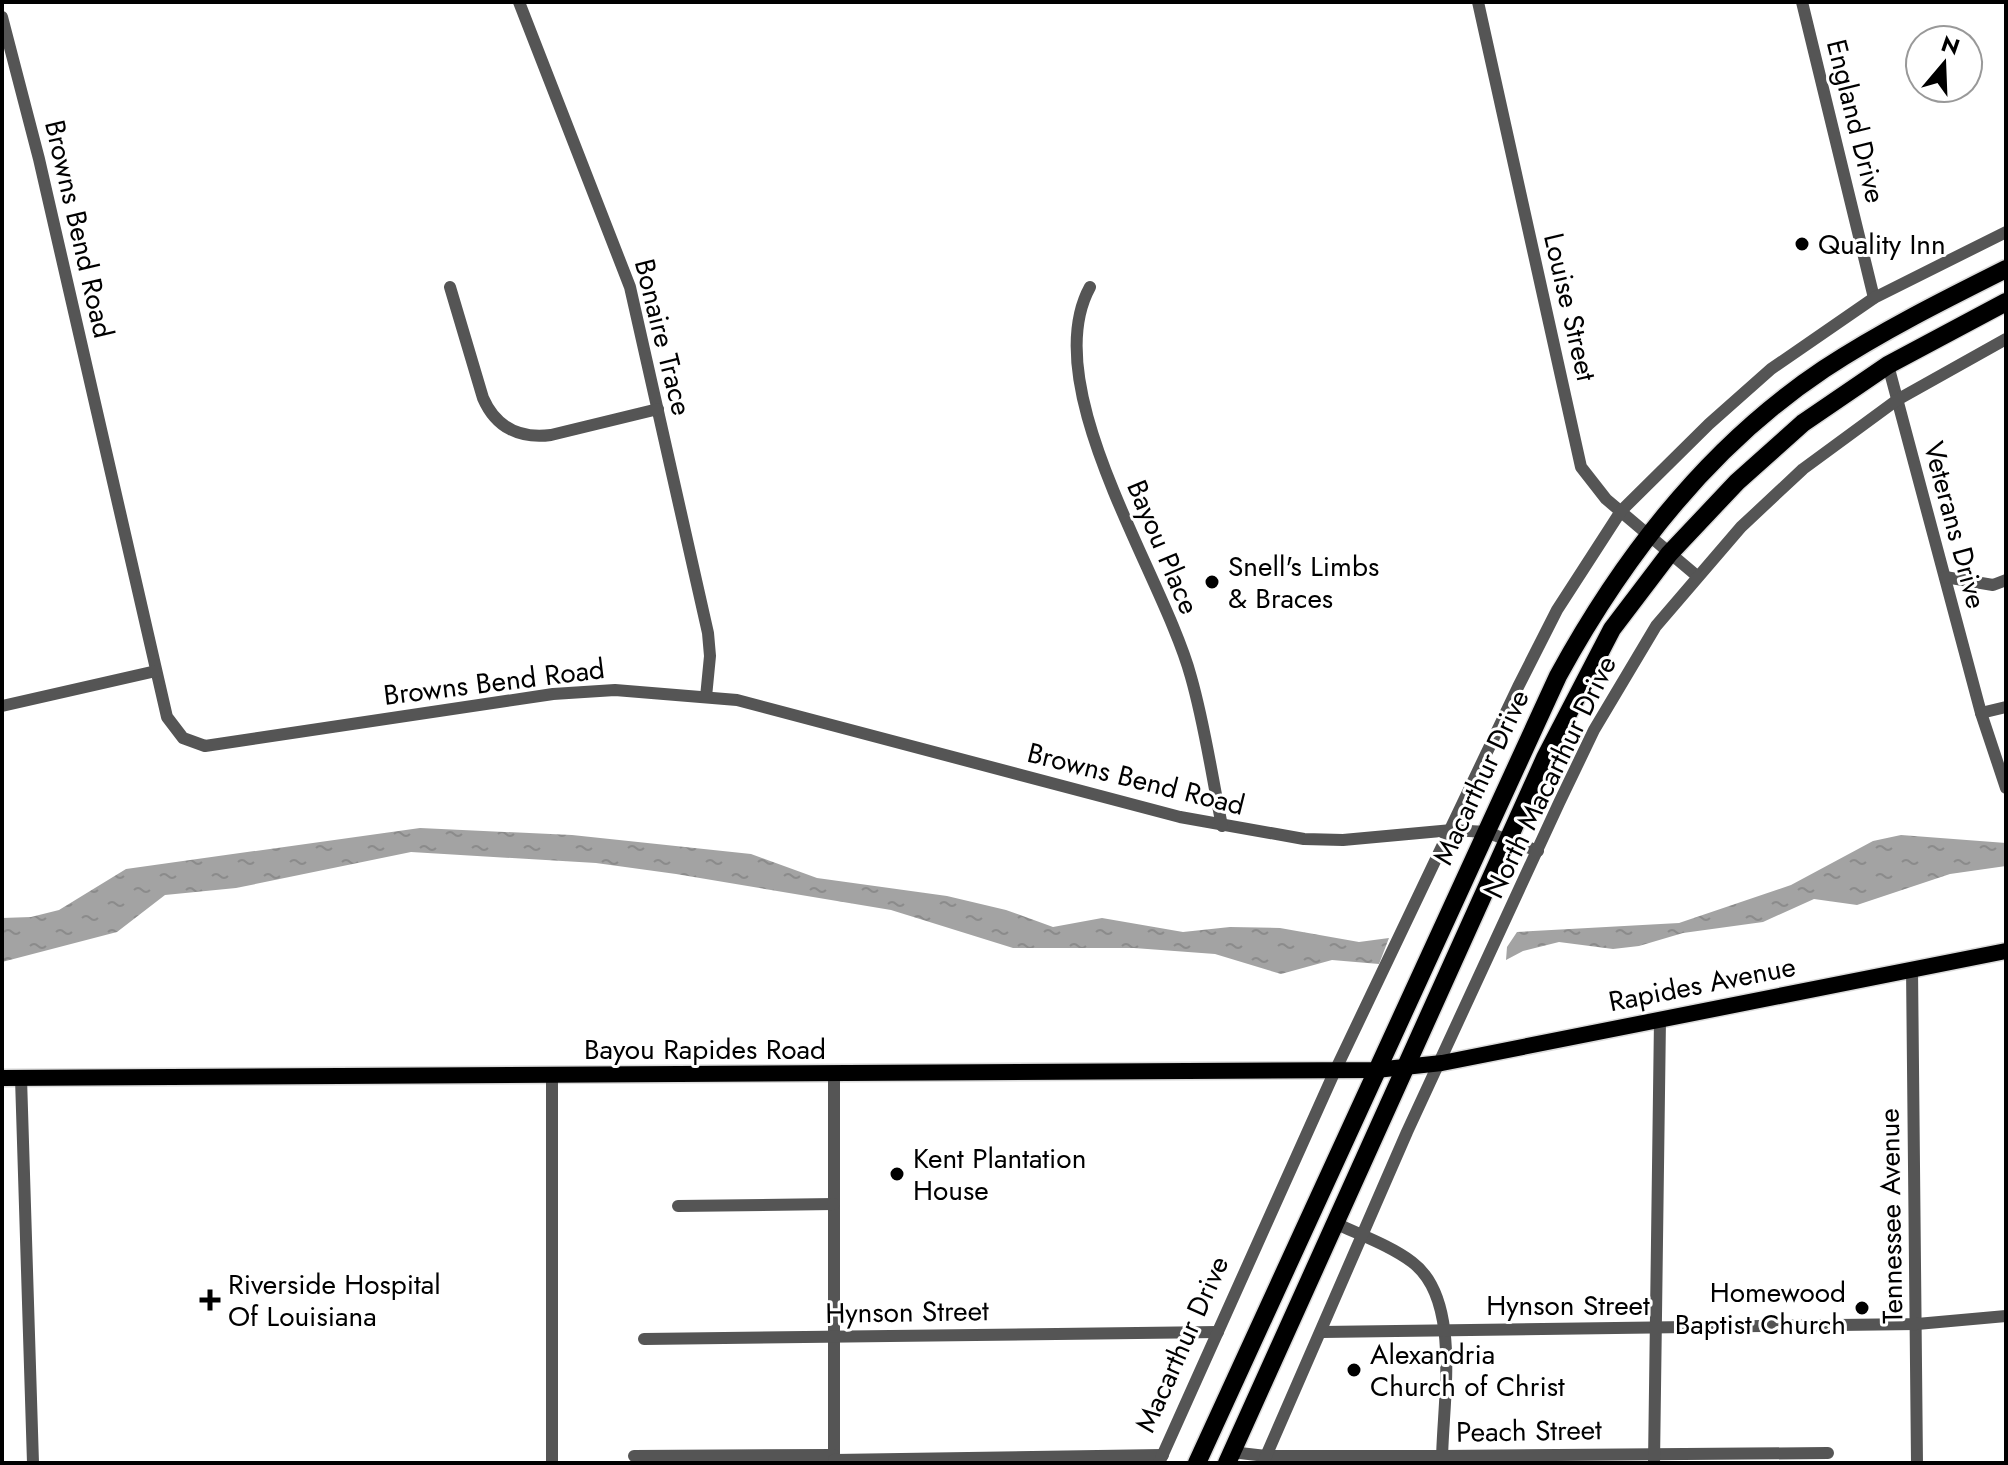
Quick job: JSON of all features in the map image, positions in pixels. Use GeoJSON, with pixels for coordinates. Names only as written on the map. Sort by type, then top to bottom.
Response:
{"type":"FeatureCollection","features":[{"type":"Feature","properties":{"kind":"highway","name":"Macarthur Drive"},"geometry":{"type":"LineString","coordinates":[[1196,1463],[1558,676],[1589,620],[1649,534],[1712,465],[1765,417],[1822,371],[1882,334],[2006,269]]}},
{"type":"Feature","properties":{"kind":"highway","name":"Macarthur Drive"},"geometry":{"type":"LineString","coordinates":[[1229,1458],[1551,745],[1612,629],[1669,554],[1768,452],[1827,406],[1888,365],[2006,302]]}},
{"type":"Feature","properties":{"kind":"highway"},"geometry":{"type":"LineString","coordinates":[[1882,334],[1888,365]]}},
{"type":"Feature","properties":{"kind":"highway"},"geometry":{"type":"LineString","coordinates":[[1310,1210],[1335,1223]]}},
{"type":"Feature","properties":{"kind":"main road","name":"Rapides Avenue"},"geometry":{"type":"LineString","coordinates":[[1407,1068],[2006,951]]}},
{"type":"Feature","properties":{"kind":"main road","name":"Bayou Rapides Road"},"geometry":{"type":"LineString","coordinates":[[2,1078],[1334,1073],[1407,1068]]}},
{"type":"Feature","properties":{"kind":"street","name":"Bonaire Trace"},"geometry":{"type":"LineString","coordinates":[[519,2],[630,287],[708,633],[710,656],[706,697]]}},
{"type":"Feature","properties":{"kind":"street","name":"Louise Street"},"geometry":{"type":"LineString","coordinates":[[1478,2],[1581,467],[1595,488],[1697,576]]}},
{"type":"Feature","properties":{"kind":"street","name":"England Drive"},"geometry":{"type":"LineString","coordinates":[[1802,2],[1874,298]]}},
{"type":"Feature","properties":{"kind":"street","name":"Browns Bend Road"},"geometry":{"type":"LineString","coordinates":[[2,17],[39,159],[167,717],[183,738],[205,746],[553,694],[615,690],[706,697],[737,700],[1222,826],[1304,839],[1343,840],[1452,830],[1486,832],[1510,838],[1538,851]]}},
{"type":"Feature","properties":{"kind":"street"},"geometry":{"type":"LineString","coordinates":[[1334,1073],[1557,610],[1621,511],[1709,424],[1771,369],[1874,298],[2006,232]]}},
{"type":"Feature","properties":{"kind":"street"},"geometry":{"type":"LineString","coordinates":[[450,287],[489,413],[513,433],[534,437],[551,435],[658,409]]}},
{"type":"Feature","properties":{"kind":"street","name":"Bayou Place"},"geometry":{"type":"LineString","coordinates":[[1090,287],[1080,305],[1074,337],[1099,458],[1191,676],[1222,826]]}},
{"type":"Feature","properties":{"kind":"street","name":"North Macarthur Drive"},"geometry":{"type":"LineString","coordinates":[[1442,1063],[1594,730],[1656,626],[1749,519],[1803,469],[1897,400],[2006,339]]}},
{"type":"Feature","properties":{"kind":"street","name":"Veterans Drive"},"geometry":{"type":"LineString","coordinates":[[1888,365],[1981,713],[2006,788]]}},
{"type":"Feature","properties":{"kind":"street"},"geometry":{"type":"LineString","coordinates":[[1945,577],[1993,585],[2006,580]]}},
{"type":"Feature","properties":{"kind":"street"},"geometry":{"type":"LineString","coordinates":[[2,706],[156,671]]}},
{"type":"Feature","properties":{"kind":"street"},"geometry":{"type":"LineString","coordinates":[[1981,713],[2006,707]]}},
{"type":"Feature","properties":{"kind":"street","name":"Tennessee Avenue"},"geometry":{"type":"LineString","coordinates":[[1912,968],[1917,1463]]}},
{"type":"Feature","properties":{"kind":"street"},"geometry":{"type":"LineString","coordinates":[[1654,1459],[1660,1019]]}},
{"type":"Feature","properties":{"kind":"street"},"geometry":{"type":"LineString","coordinates":[[1265,1460],[1407,1132],[1442,1063]]}},
{"type":"Feature","properties":{"kind":"street"},"geometry":{"type":"LineString","coordinates":[[834,1073],[834,1459]]}},
{"type":"Feature","properties":{"kind":"street","name":"Macarthur Drive"},"geometry":{"type":"LineString","coordinates":[[1161,1459],[1334,1073]]}},
{"type":"Feature","properties":{"kind":"street"},"geometry":{"type":"LineString","coordinates":[[552,1076],[552,1463]]}},
{"type":"Feature","properties":{"kind":"street"},"geometry":{"type":"LineString","coordinates":[[21,1078],[33,1463]]}},
{"type":"Feature","properties":{"kind":"street"},"geometry":{"type":"LineString","coordinates":[[678,1206],[834,1204]]}},
{"type":"Feature","properties":{"kind":"street"},"geometry":{"type":"LineString","coordinates":[[1335,1223],[1402,1256],[1421,1270],[1436,1292],[1445,1329],[1442,1460]]}},
{"type":"Feature","properties":{"kind":"street","name":"Hynson Street"},"geometry":{"type":"LineString","coordinates":[[1322,1332],[1917,1324],[2006,1316]]}},
{"type":"Feature","properties":{"kind":"street","name":"Hynson Street"},"geometry":{"type":"LineString","coordinates":[[644,1339],[1218,1332]]}},
{"type":"Feature","properties":{"kind":"street","name":"Peach Street"},"geometry":{"type":"LineString","coordinates":[[1229,1458],[1654,1459],[1828,1453]]}},
{"type":"Feature","properties":{"kind":"street"},"geometry":{"type":"LineString","coordinates":[[634,1456],[1161,1459]]}},
{"type":"Feature","properties":{"kind":"water"},"geometry":{"type":"Polygon","coordinates":[[[420,828],[572,835],[751,854],[817,878],[947,896],[1006,910],[1053,927],[1102,918],[1183,932],[1230,927],[1280,928],[1359,942],[1389,938],[1379,964],[1332,960],[1281,974],[1215,954],[1134,948],[1013,948],[891,910],[676,874],[596,863],[411,852],[236,888],[165,895],[117,932],[2,962],[2,918],[31,917],[59,910],[126,869],[420,828]]]}},
{"type":"Feature","properties":{"kind":"water"},"geometry":{"type":"Polygon","coordinates":[[[1901,835],[2006,843],[2006,866],[1950,874],[1857,905],[1814,899],[1763,922],[1683,933],[1639,946],[1613,949],[1559,942],[1523,951],[1506,960],[1507,947],[1517,932],[1679,923],[1791,885],[1873,841],[1901,835]]]}},
{"type":"Feature","properties":{"kind":"place","name":"Quality Inn"},"geometry":{"type":"Point","coordinates":[1802,244]}},
{"type":"Feature","properties":{"kind":"place","name":"Snell's Limbs & Braces"},"geometry":{"type":"Point","coordinates":[1212,582]}},
{"type":"Feature","properties":{"kind":"place","name":"Kent Plantation House"},"geometry":{"type":"Point","coordinates":[897,1174]}},
{"type":"Feature","properties":{"kind":"place","name":"Riverside Hospital Of Louisiana"},"geometry":{"type":"Point","coordinates":[210,1300]}},
{"type":"Feature","properties":{"kind":"place","name":"Homewood Baptist Church"},"geometry":{"type":"Point","coordinates":[1862,1308]}},
{"type":"Feature","properties":{"kind":"place","name":"Alexandria Church of Christ"},"geometry":{"type":"Point","coordinates":[1354,1370]}}]}
